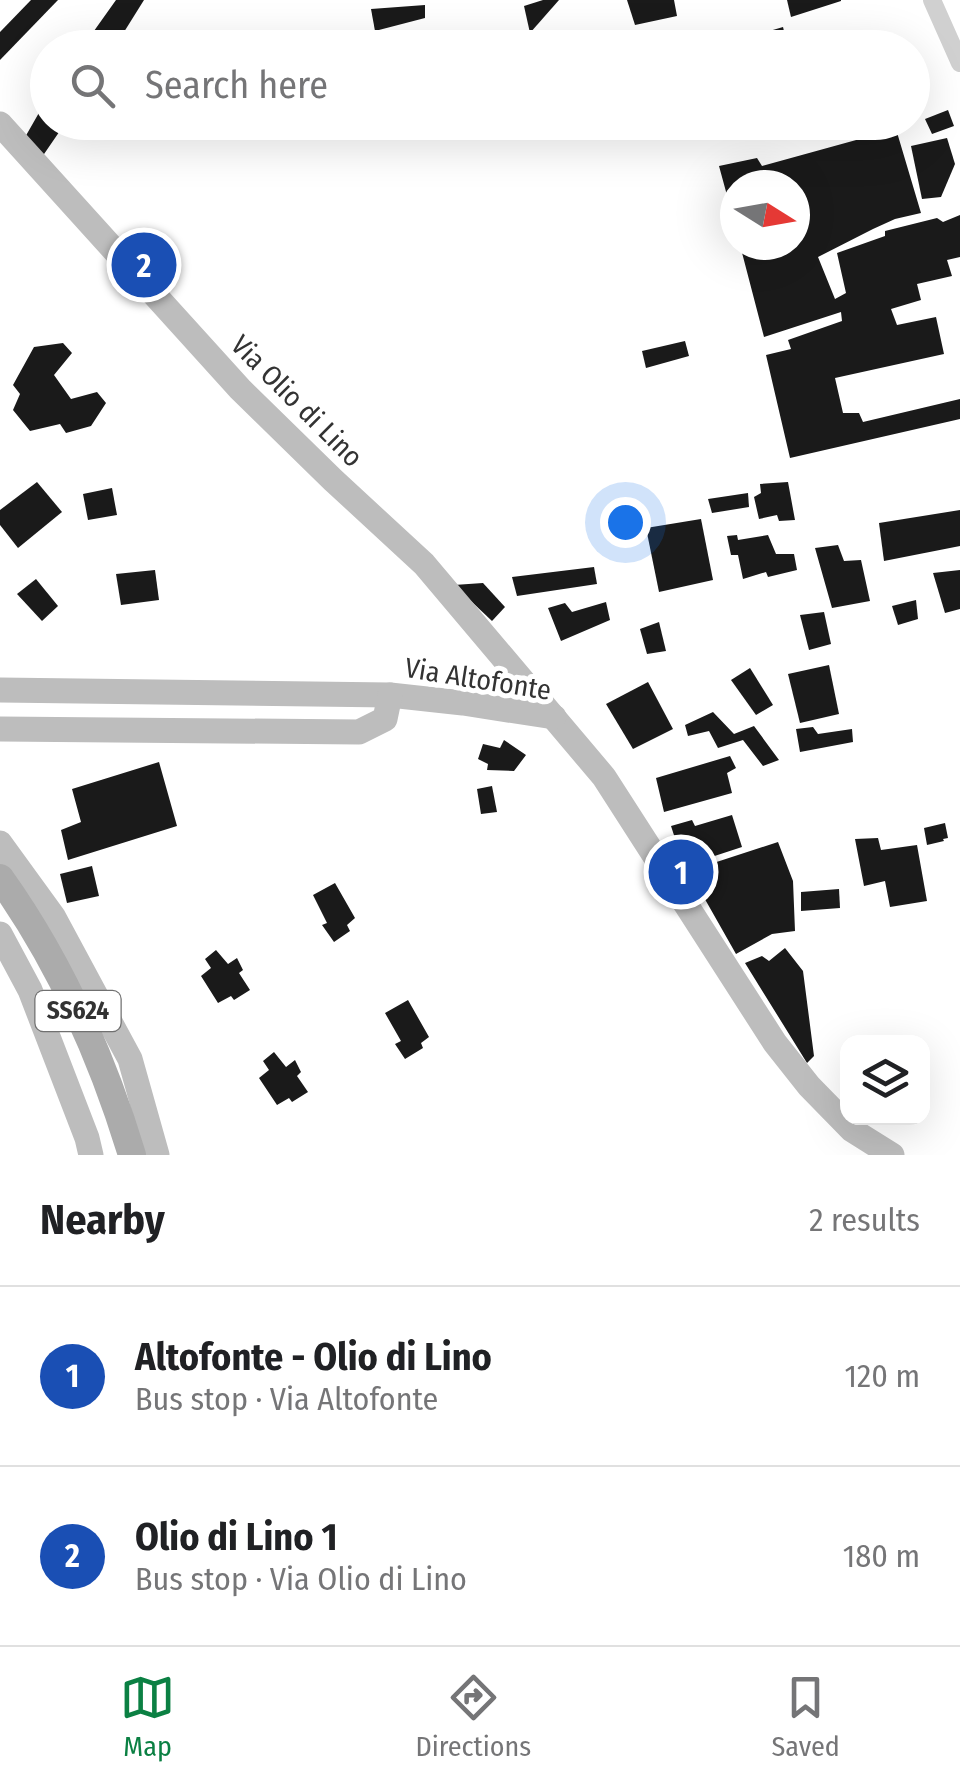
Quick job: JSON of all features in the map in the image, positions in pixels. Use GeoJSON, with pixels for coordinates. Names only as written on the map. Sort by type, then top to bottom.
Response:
{"type":"FeatureCollection","features":[{"type":"Feature","properties":{"kind":"main road","name":"SS624"},"geometry":{"type":"LineString","coordinates":[[0,878],[72,998],[113,1095],[132,1155]]}},
{"type":"Feature","properties":{"kind":"street"},"geometry":{"type":"LineString","coordinates":[[932,0],[960,63]]}},
{"type":"Feature","properties":{"kind":"street","name":"Via Olio di Lino"},"geometry":{"type":"LineString","coordinates":[[0,124],[240,389],[424,564],[554,717]]}},
{"type":"Feature","properties":{"kind":"street","name":"Via Altofonte"},"geometry":{"type":"LineString","coordinates":[[9,690],[390,695],[554,717],[604,777],[775,1043],[852,1130],[892,1155]]}},
{"type":"Feature","properties":{"kind":"street"},"geometry":{"type":"LineString","coordinates":[[0,729],[359,732],[385,719],[390,695]]}},
{"type":"Feature","properties":{"kind":"street"},"geometry":{"type":"LineString","coordinates":[[0,843],[53,916],[130,1059],[156,1155]]}},
{"type":"Feature","properties":{"kind":"street"},"geometry":{"type":"LineString","coordinates":[[0,934],[30,990],[88,1138],[91,1155]]}},
{"type":"Feature","properties":{"kind":"building"},"geometry":{"type":"Polygon","coordinates":[[[31,0],[58,0],[0,60],[0,32],[31,0]]]}},
{"type":"Feature","properties":{"kind":"building"},"geometry":{"type":"Polygon","coordinates":[[[116,0],[144,0],[125,30],[95,30],[116,0]]]}},
{"type":"Feature","properties":{"kind":"building"},"geometry":{"type":"Polygon","coordinates":[[[559,0],[533,30],[529,30],[524,6],[559,0]]]}},
{"type":"Feature","properties":{"kind":"building"},"geometry":{"type":"Polygon","coordinates":[[[627,0],[674,0],[677,16],[635,25],[627,0]]]}},
{"type":"Feature","properties":{"kind":"building"},"geometry":{"type":"Polygon","coordinates":[[[787,0],[841,0],[841,1],[791,17],[787,0]]]}},
{"type":"Feature","properties":{"kind":"building"},"geometry":{"type":"Polygon","coordinates":[[[425,5],[425,18],[375,30],[371,9],[425,5]]]}},
{"type":"Feature","properties":{"kind":"building"},"geometry":{"type":"Polygon","coordinates":[[[948,110],[954,126],[932,134],[930,117],[948,110]]]}},
{"type":"Feature","properties":{"kind":"building"},"geometry":{"type":"Polygon","coordinates":[[[30,128],[30,140],[54,140],[42,157],[24,139],[30,128]]]}},
{"type":"Feature","properties":{"kind":"building"},"geometry":{"type":"Polygon","coordinates":[[[947,138],[955,164],[941,197],[922,199],[911,146],[947,138]]]}},
{"type":"Feature","properties":{"kind":"building"},"geometry":{"type":"Polygon","coordinates":[[[856,140],[899,140],[921,213],[895,219],[818,257],[835,299],[846,293],[837,253],[885,236],[885,231],[937,218],[943,222],[960,215],[960,257],[947,260],[952,276],[917,284],[921,300],[891,309],[897,325],[936,317],[944,354],[835,378],[843,413],[859,413],[863,422],[960,399],[960,419],[790,458],[766,355],[791,349],[788,340],[842,321],[841,312],[764,337],[744,260],[810,260],[810,170],[720,170],[719,166],[757,158],[762,166],[856,140]]]}},
{"type":"Feature","properties":{"kind":"building"},"geometry":{"type":"Polygon","coordinates":[[[685,341],[689,356],[646,368],[642,351],[685,341]]]}},
{"type":"Feature","properties":{"kind":"building"},"geometry":{"type":"Polygon","coordinates":[[[63,343],[72,353],[54,375],[71,399],[97,392],[106,403],[91,426],[66,433],[60,424],[30,431],[13,410],[20,394],[13,385],[34,347],[63,343]]]}},
{"type":"Feature","properties":{"kind":"building"},"geometry":{"type":"Polygon","coordinates":[[[37,482],[62,512],[18,548],[0,525],[0,510],[37,482]]]}},
{"type":"Feature","properties":{"kind":"building"},"geometry":{"type":"Polygon","coordinates":[[[788,482],[795,520],[779,521],[777,515],[759,519],[754,497],[761,493],[760,484],[788,482]]]}},
{"type":"Feature","properties":{"kind":"building"},"geometry":{"type":"Polygon","coordinates":[[[112,488],[117,515],[88,520],[83,494],[112,488]]]}},
{"type":"Feature","properties":{"kind":"building"},"geometry":{"type":"Polygon","coordinates":[[[748,493],[749,507],[712,513],[708,499],[748,493]]]}},
{"type":"Feature","properties":{"kind":"building"},"geometry":{"type":"Polygon","coordinates":[[[960,510],[960,546],[884,561],[879,523],[960,510]]]}},
{"type":"Feature","properties":{"kind":"building"},"geometry":{"type":"Polygon","coordinates":[[[701,519],[713,580],[659,592],[646,528],[701,519]]]}},
{"type":"Feature","properties":{"kind":"building"},"geometry":{"type":"Polygon","coordinates":[[[737,535],[738,540],[768,535],[776,554],[794,554],[797,570],[768,577],[766,572],[743,579],[738,555],[731,555],[727,536],[737,535]]]}},
{"type":"Feature","properties":{"kind":"building"},"geometry":{"type":"Polygon","coordinates":[[[838,545],[844,561],[861,560],[870,601],[832,608],[815,548],[838,545]]]}},
{"type":"Feature","properties":{"kind":"building"},"geometry":{"type":"Polygon","coordinates":[[[594,567],[597,584],[517,596],[512,577],[594,567]]]}},
{"type":"Feature","properties":{"kind":"building"},"geometry":{"type":"Polygon","coordinates":[[[155,570],[159,600],[121,605],[116,574],[155,570]]]}},
{"type":"Feature","properties":{"kind":"building"},"geometry":{"type":"Polygon","coordinates":[[[960,570],[960,609],[945,613],[933,573],[960,570]]]}},
{"type":"Feature","properties":{"kind":"building"},"geometry":{"type":"Polygon","coordinates":[[[36,579],[58,606],[42,621],[17,594],[36,579]]]}},
{"type":"Feature","properties":{"kind":"building"},"geometry":{"type":"Polygon","coordinates":[[[483,583],[505,607],[492,621],[454,585],[483,583]]]}},
{"type":"Feature","properties":{"kind":"building"},"geometry":{"type":"Polygon","coordinates":[[[916,600],[918,619],[898,625],[892,606],[916,600]]]}},
{"type":"Feature","properties":{"kind":"building"},"geometry":{"type":"Polygon","coordinates":[[[606,602],[610,620],[561,641],[548,608],[565,603],[572,612],[606,602]]]}},
{"type":"Feature","properties":{"kind":"building"},"geometry":{"type":"Polygon","coordinates":[[[824,612],[831,644],[809,650],[800,615],[824,612]]]}},
{"type":"Feature","properties":{"kind":"building"},"geometry":{"type":"Polygon","coordinates":[[[659,622],[666,651],[647,654],[640,629],[659,622]]]}},
{"type":"Feature","properties":{"kind":"building"},"geometry":{"type":"Polygon","coordinates":[[[829,665],[839,714],[800,723],[788,674],[829,665]]]}},
{"type":"Feature","properties":{"kind":"building"},"geometry":{"type":"Polygon","coordinates":[[[750,668],[773,705],[756,715],[731,680],[750,668]]]}},
{"type":"Feature","properties":{"kind":"building"},"geometry":{"type":"Polygon","coordinates":[[[648,682],[673,729],[633,749],[606,704],[648,682]]]}},
{"type":"Feature","properties":{"kind":"building"},"geometry":{"type":"Polygon","coordinates":[[[713,712],[734,734],[754,726],[779,760],[763,766],[743,740],[718,748],[709,731],[688,736],[685,725],[713,712]]]}},
{"type":"Feature","properties":{"kind":"building"},"geometry":{"type":"Polygon","coordinates":[[[813,727],[818,734],[852,729],[853,742],[800,752],[796,729],[813,727]]]}},
{"type":"Feature","properties":{"kind":"building"},"geometry":{"type":"Polygon","coordinates":[[[504,740],[526,755],[514,771],[487,770],[488,764],[478,759],[483,744],[500,748],[504,740]]]}},
{"type":"Feature","properties":{"kind":"building"},"geometry":{"type":"Polygon","coordinates":[[[730,756],[736,768],[727,773],[732,793],[664,812],[656,778],[730,756]]]}},
{"type":"Feature","properties":{"kind":"building"},"geometry":{"type":"Polygon","coordinates":[[[159,762],[177,826],[68,860],[61,830],[81,822],[72,789],[159,762]]]}},
{"type":"Feature","properties":{"kind":"building"},"geometry":{"type":"Polygon","coordinates":[[[492,786],[497,812],[481,814],[477,789],[492,786]]]}},
{"type":"Feature","properties":{"kind":"building"},"geometry":{"type":"Polygon","coordinates":[[[732,815],[742,847],[684,866],[671,826],[692,820],[695,826],[732,815]]]}},
{"type":"Feature","properties":{"kind":"building"},"geometry":{"type":"Polygon","coordinates":[[[945,823],[948,838],[927,845],[924,828],[945,823]]]}},
{"type":"Feature","properties":{"kind":"building"},"geometry":{"type":"Polygon","coordinates":[[[878,838],[881,850],[917,845],[927,901],[890,907],[885,881],[864,886],[855,839],[878,838]]]}},
{"type":"Feature","properties":{"kind":"building"},"geometry":{"type":"Polygon","coordinates":[[[778,842],[793,881],[795,931],[772,934],[736,954],[689,871],[778,842]]]}},
{"type":"Feature","properties":{"kind":"building"},"geometry":{"type":"Polygon","coordinates":[[[92,866],[99,896],[67,903],[60,874],[92,866]]]}},
{"type":"Feature","properties":{"kind":"building"},"geometry":{"type":"Polygon","coordinates":[[[335,883],[355,918],[347,925],[350,931],[334,942],[322,925],[327,923],[313,895],[335,883]]]}},
{"type":"Feature","properties":{"kind":"building"},"geometry":{"type":"Polygon","coordinates":[[[839,889],[840,908],[801,911],[801,892],[839,889]]]}},
{"type":"Feature","properties":{"kind":"building"},"geometry":{"type":"Polygon","coordinates":[[[785,948],[803,971],[814,1056],[807,1063],[745,963],[762,956],[769,961],[785,948]]]}},
{"type":"Feature","properties":{"kind":"building"},"geometry":{"type":"Polygon","coordinates":[[[216,950],[228,964],[237,958],[243,970],[239,973],[250,990],[234,1000],[231,996],[218,1003],[201,976],[211,968],[205,959],[216,950]]]}},
{"type":"Feature","properties":{"kind":"building"},"geometry":{"type":"Polygon","coordinates":[[[408,1000],[429,1037],[421,1043],[423,1048],[405,1059],[395,1044],[401,1041],[385,1013],[408,1000]]]}},
{"type":"Feature","properties":{"kind":"building"},"geometry":{"type":"Polygon","coordinates":[[[274,1052],[286,1067],[295,1060],[301,1072],[297,1076],[308,1092],[292,1102],[289,1098],[277,1105],[259,1078],[269,1070],[263,1061],[274,1052]]]}},
{"type":"Feature","properties":{"kind":"place","name":"Olio di Lino 1"},"geometry":{"type":"Point","coordinates":[144,265]}},
{"type":"Feature","properties":{"kind":"place","name":"Altofonte - Olio di Lino"},"geometry":{"type":"Point","coordinates":[681,872]}}]}
